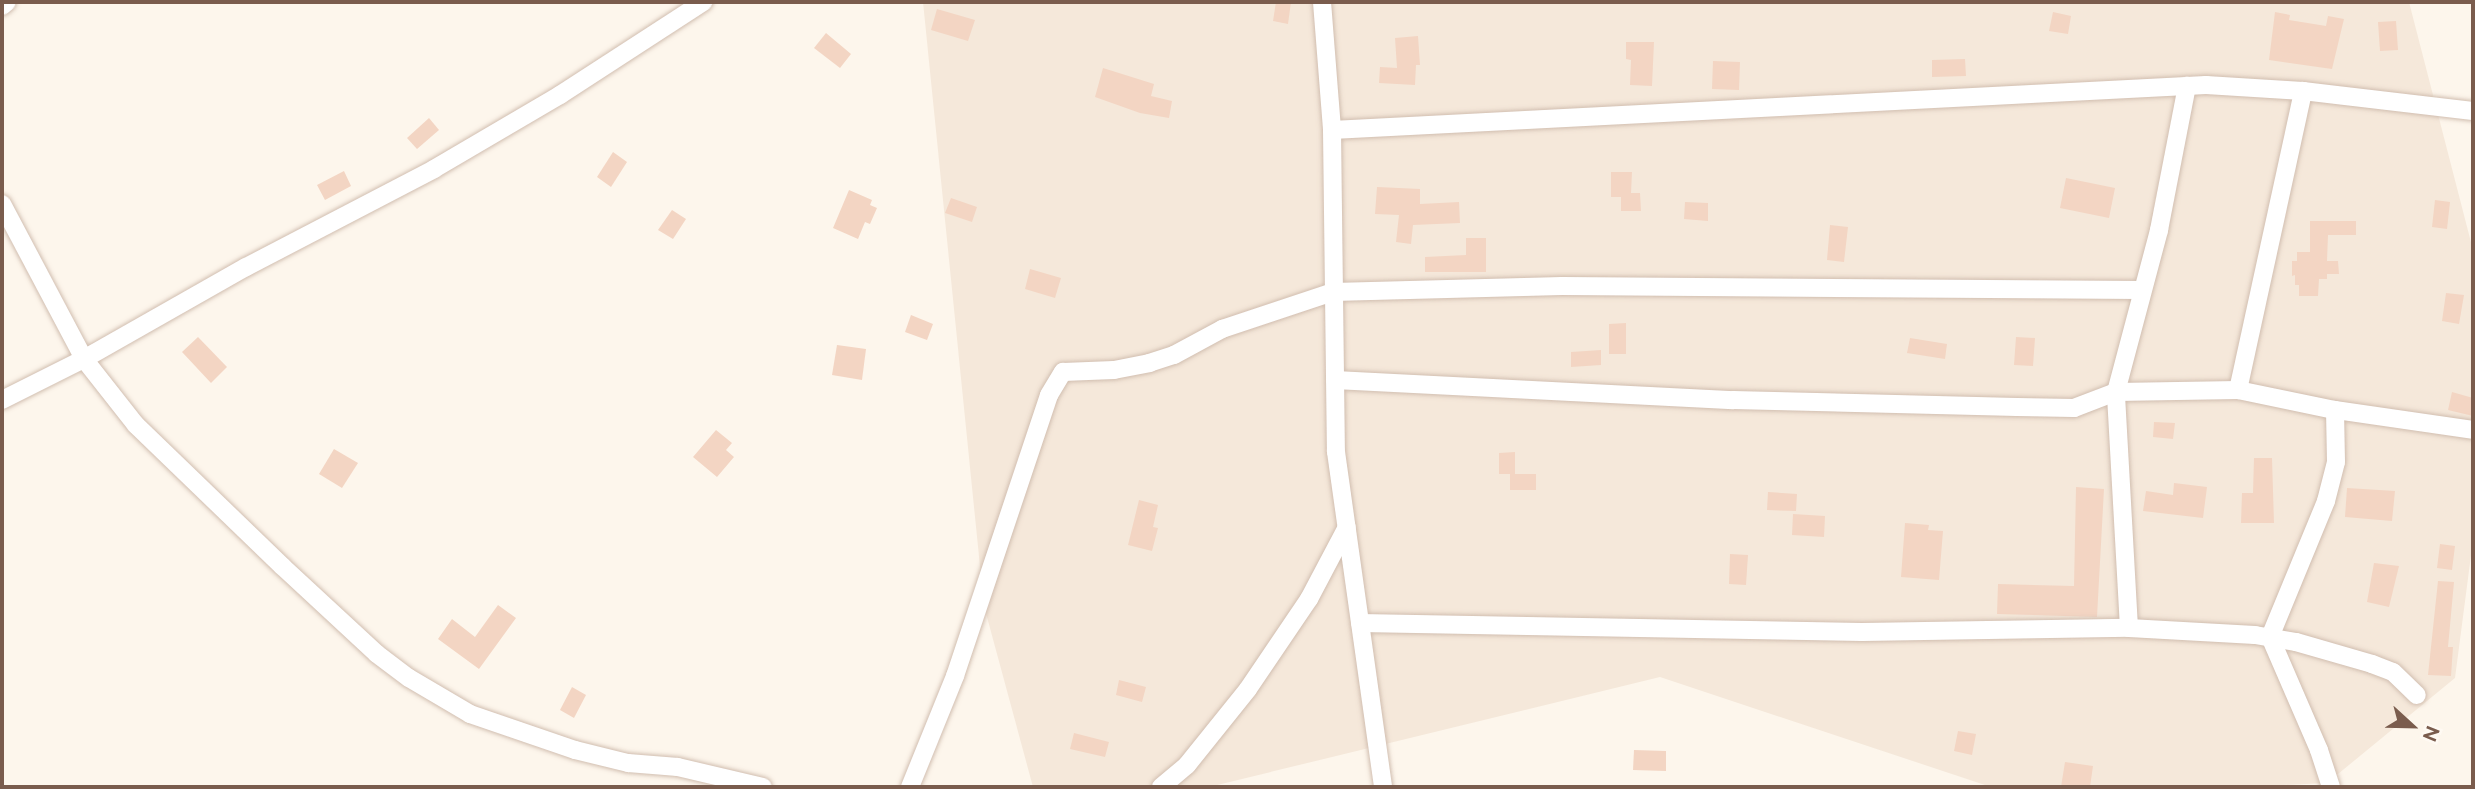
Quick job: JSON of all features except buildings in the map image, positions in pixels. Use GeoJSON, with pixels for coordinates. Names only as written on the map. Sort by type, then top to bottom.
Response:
{"type":"FeatureCollection","features":[{"type":"Feature","properties":{"kind":"street"},"geometry":{"type":"LineString","coordinates":[[2,6],[7,2]]}},
{"type":"Feature","properties":{"kind":"street"},"geometry":{"type":"LineString","coordinates":[[2,400],[83,359],[246,267],[434,169],[560,95],[703,2]]}},
{"type":"Feature","properties":{"kind":"street"},"geometry":{"type":"LineString","coordinates":[[1322,2],[1332,130],[1336,452],[1383,787]]}},
{"type":"Feature","properties":{"kind":"street"},"geometry":{"type":"LineString","coordinates":[[1332,130],[2187,86],[2303,91],[2473,111]]}},
{"type":"Feature","properties":{"kind":"street"},"geometry":{"type":"LineString","coordinates":[[2129,628],[2116,392],[2159,230],[2187,86]]}},
{"type":"Feature","properties":{"kind":"street"},"geometry":{"type":"LineString","coordinates":[[2238,390],[2303,91]]}},
{"type":"Feature","properties":{"kind":"street"},"geometry":{"type":"LineString","coordinates":[[2,204],[83,359],[165,455],[377,654],[441,699],[470,715],[575,750],[628,763],[678,767],[763,787]]}},
{"type":"Feature","properties":{"kind":"street"},"geometry":{"type":"LineString","coordinates":[[909,787],[955,676],[1057,378],[1063,372],[1114,370],[1149,363],[1174,355],[1222,329],[1333,292],[1562,286],[2142,290]]}},
{"type":"Feature","properties":{"kind":"street"},"geometry":{"type":"LineString","coordinates":[[1335,380],[1733,400],[2074,408],[2116,392],[2238,390],[2335,410],[2473,430]]}},
{"type":"Feature","properties":{"kind":"street"},"geometry":{"type":"LineString","coordinates":[[2331,787],[2319,750],[2270,637],[2326,501],[2336,462],[2335,410]]}},
{"type":"Feature","properties":{"kind":"street"},"geometry":{"type":"LineString","coordinates":[[1161,787],[1187,765],[1248,689],[1309,599],[1347,527]]}},
{"type":"Feature","properties":{"kind":"street"},"geometry":{"type":"LineString","coordinates":[[1360,623],[1862,632],[2129,628],[2270,637],[2393,672],[2417,695]]}},
{"type":"Feature","properties":{"kind":"shaded area"},"geometry":{"type":"Polygon","coordinates":[[[923,2],[2409,2],[2473,250],[2473,540],[2455,678],[2327,783],[2241,787],[1991,787],[1660,677],[1209,787],[1033,787],[984,606],[923,2]]]}}]}
